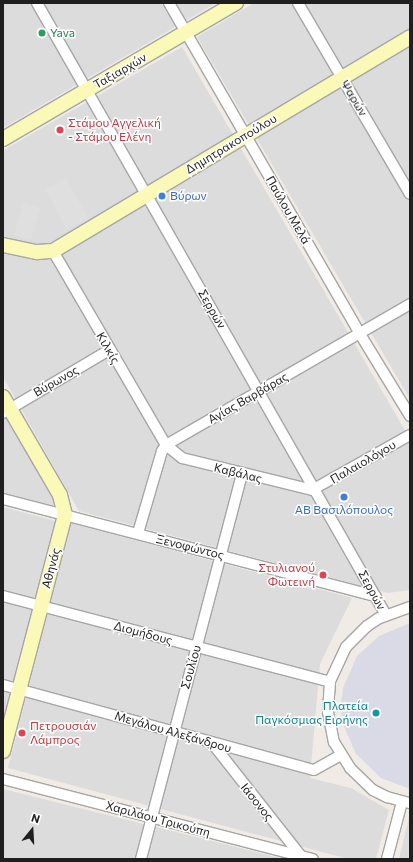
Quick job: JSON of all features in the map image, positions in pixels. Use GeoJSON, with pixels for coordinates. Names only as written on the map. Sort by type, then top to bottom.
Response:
{"type":"FeatureCollection","features":[{"type":"Feature","properties":{"kind":"main road","name":"Ταξιαρχών"},"geometry":{"type":"LineString","coordinates":[[3,139],[236,3]]}},
{"type":"Feature","properties":{"kind":"main road","name":"Δημητρακοπούλου"},"geometry":{"type":"LineString","coordinates":[[53,250],[410,37]]}},
{"type":"Feature","properties":{"kind":"main road"},"geometry":{"type":"LineString","coordinates":[[3,245],[37,252],[53,250]]}},
{"type":"Feature","properties":{"kind":"main road","name":"Αθηνάς"},"geometry":{"type":"LineString","coordinates":[[3,751],[65,515],[60,495],[5,406]]}},
{"type":"Feature","properties":{"kind":"street","name":"Σερρών"},"geometry":{"type":"LineString","coordinates":[[37,3],[386,615]]}},
{"type":"Feature","properties":{"kind":"street","name":"Παύλου Μελά"},"geometry":{"type":"LineString","coordinates":[[169,3],[360,334],[410,416]]}},
{"type":"Feature","properties":{"kind":"street","name":"Ψαρών"},"geometry":{"type":"LineString","coordinates":[[298,3],[410,194]]}},
{"type":"Feature","properties":{"kind":"street","name":"Κιλκίς"},"geometry":{"type":"LineString","coordinates":[[53,250],[109,350],[166,445]]}},
{"type":"Feature","properties":{"kind":"street","name":"Αγίας Βαρβάρας"},"geometry":{"type":"LineString","coordinates":[[166,445],[410,304]]}},
{"type":"Feature","properties":{"kind":"street","name":"Βύρωνος"},"geometry":{"type":"LineString","coordinates":[[5,406],[109,350]]}},
{"type":"Feature","properties":{"kind":"street","name":"Παλαιολόγου"},"geometry":{"type":"LineString","coordinates":[[315,490],[410,435]]}},
{"type":"Feature","properties":{"kind":"street","name":"Καβάλας"},"geometry":{"type":"LineString","coordinates":[[166,445],[189,461],[315,490]]}},
{"type":"Feature","properties":{"kind":"street"},"geometry":{"type":"LineString","coordinates":[[138,533],[162,451],[166,445]]}},
{"type":"Feature","properties":{"kind":"street","name":"Σουλίου"},"geometry":{"type":"LineString","coordinates":[[141,859],[173,732],[197,647],[242,474]]}},
{"type":"Feature","properties":{"kind":"street","name":"Ξενοφώντος"},"geometry":{"type":"LineString","coordinates":[[3,499],[221,554],[376,596]]}},
{"type":"Feature","properties":{"kind":"street","name":"Διομήδους"},"geometry":{"type":"LineString","coordinates":[[3,596],[330,682]]}},
{"type":"Feature","properties":{"kind":"street"},"geometry":{"type":"LineString","coordinates":[[387,859],[406,803],[373,790],[350,768],[341,755],[330,727],[328,712],[330,682],[346,647],[367,626],[386,615],[410,607]]}},
{"type":"Feature","properties":{"kind":"street","name":"Μεγάλου Αλεξάνδρου"},"geometry":{"type":"LineString","coordinates":[[3,685],[314,770],[341,755]]}},
{"type":"Feature","properties":{"kind":"street","name":"Ιάσονος"},"geometry":{"type":"LineString","coordinates":[[212,743],[302,857]]}},
{"type":"Feature","properties":{"kind":"street","name":"Χαριλάου Τρικούπη"},"geometry":{"type":"LineString","coordinates":[[3,778],[313,859]]}},
{"type":"Feature","properties":{"kind":"shaded area"},"geometry":{"type":"Polygon","coordinates":[[[3,3],[216,3],[3,128],[3,3]]]}},
{"type":"Feature","properties":{"kind":"shaded area"},"geometry":{"type":"Polygon","coordinates":[[[254,3],[410,3],[410,399],[197,37],[254,3]]]}},
{"type":"Feature","properties":{"kind":"shaded area"},"geometry":{"type":"Polygon","coordinates":[[[182,47],[410,439],[410,590],[388,593],[79,511],[3,377],[4,150],[182,47]]]}},
{"type":"Feature","properties":{"kind":"shaded area"},"geometry":{"type":"Polygon","coordinates":[[[66,178],[88,218],[67,230],[45,190],[66,178]]]}},
{"type":"Feature","properties":{"kind":"shaded area"},"geometry":{"type":"Polygon","coordinates":[[[23,203],[40,208],[31,240],[14,235],[23,203]]]}},
{"type":"Feature","properties":{"kind":"shaded area"},"geometry":{"type":"Polygon","coordinates":[[[3,409],[58,497],[55,506],[3,493],[3,409]]]}},
{"type":"Feature","properties":{"kind":"shaded area"},"geometry":{"type":"Polygon","coordinates":[[[3,507],[56,521],[3,724],[3,507]]]}},
{"type":"Feature","properties":{"kind":"shaded area"},"geometry":{"type":"Polygon","coordinates":[[[71,523],[352,598],[320,664],[310,778],[351,788],[389,810],[376,859],[348,859],[8,768],[71,523]]]}},
{"type":"Feature","properties":{"kind":"shaded area","name":"Πλατεία Παγκόσμιας Ειρήνης"},"geometry":{"type":"Polygon","coordinates":[[[410,623],[410,789],[381,778],[356,754],[342,722],[341,705],[343,688],[357,656],[379,636],[410,623]]]}},
{"type":"Feature","properties":{"kind":"shaded area"},"geometry":{"type":"Polygon","coordinates":[[[3,789],[284,859],[3,859],[3,789]]]}},
{"type":"Feature","properties":{"kind":"shaded area"},"geometry":{"type":"Polygon","coordinates":[[[409,817],[410,859],[399,859],[409,817]]]}},
{"type":"Feature","properties":{"kind":"place","name":"Yava"},"geometry":{"type":"Point","coordinates":[42,33]}},
{"type":"Feature","properties":{"kind":"place","name":"Στάμου Αγγελική - Στάμου Ελένη"},"geometry":{"type":"Point","coordinates":[60,130]}},
{"type":"Feature","properties":{"kind":"place","name":"Βύρων"},"geometry":{"type":"Point","coordinates":[162,196]}},
{"type":"Feature","properties":{"kind":"place","name":"ΑΒ Βασιλόπουλος"},"geometry":{"type":"Point","coordinates":[344,497]}},
{"type":"Feature","properties":{"kind":"place","name":"Στυλιανού Φωτεινή"},"geometry":{"type":"Point","coordinates":[323,575]}},
{"type":"Feature","properties":{"kind":"place","name":"Πλατεία Παγκόσμιας Ειρήνης"},"geometry":{"type":"Point","coordinates":[376,713]}},
{"type":"Feature","properties":{"kind":"place","name":"Πετρουσιάν Λάμπρος"},"geometry":{"type":"Point","coordinates":[22,733]}}]}
